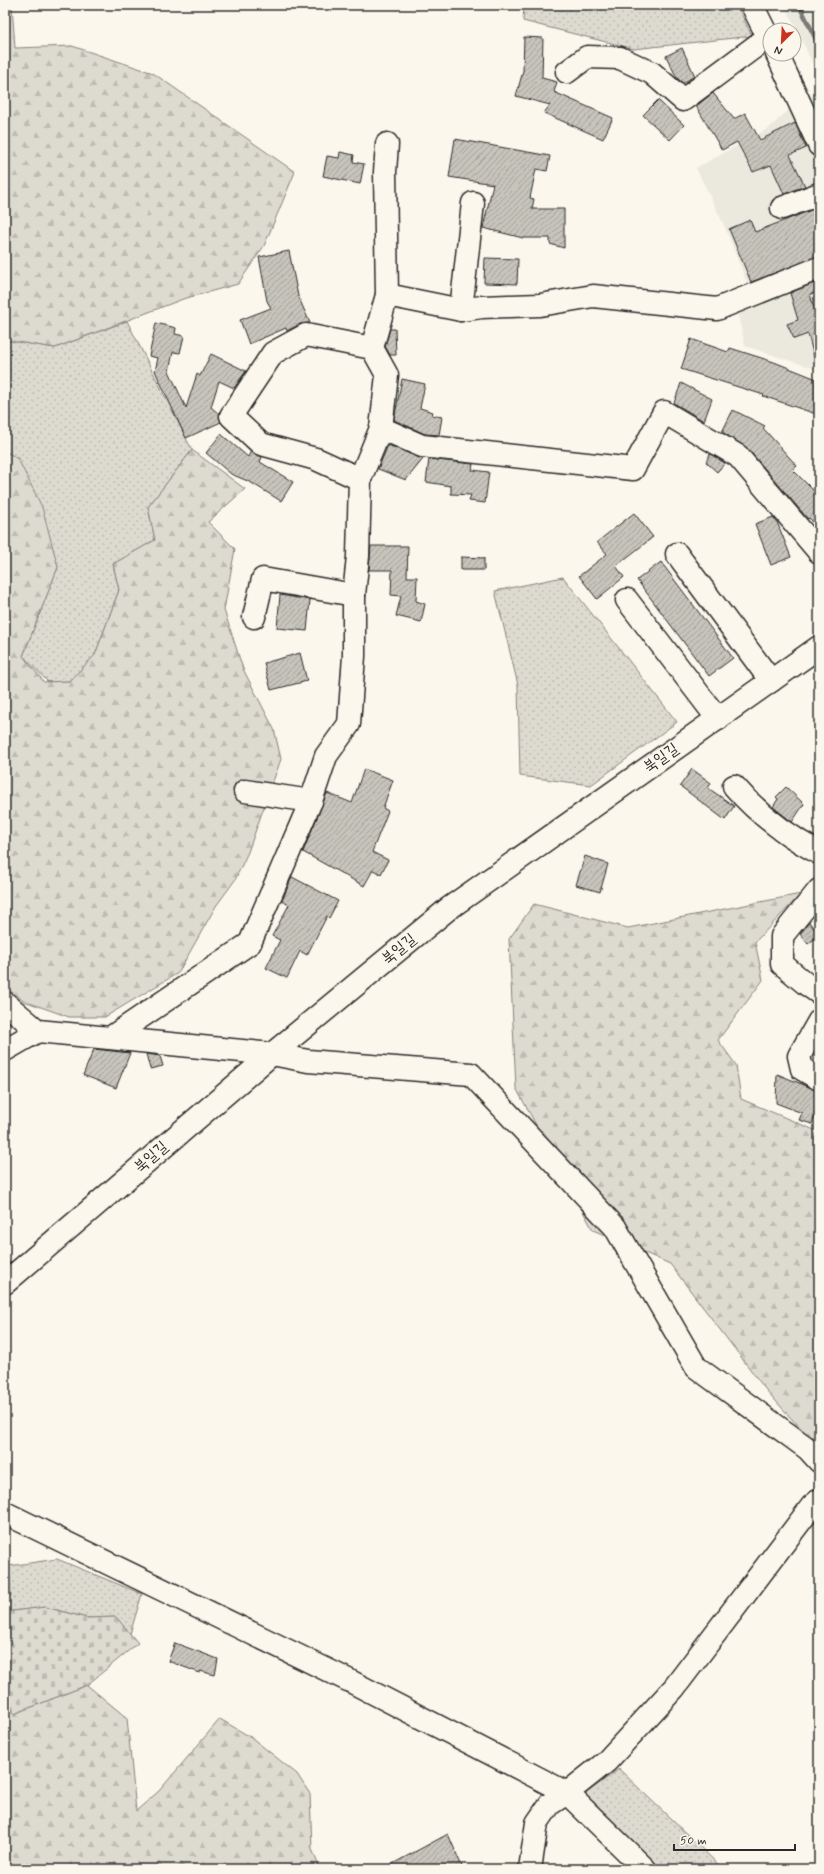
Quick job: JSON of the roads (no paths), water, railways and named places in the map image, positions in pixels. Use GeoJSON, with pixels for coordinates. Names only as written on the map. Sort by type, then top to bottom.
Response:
{"type":"FeatureCollection","features":[{"type":"Feature","properties":{"kind":"street"},"geometry":{"type":"LineString","coordinates":[[752,5],[762,24]]}},
{"type":"Feature","properties":{"kind":"street"},"geometry":{"type":"LineString","coordinates":[[567,72],[587,57],[620,58],[652,73],[683,100],[762,50]]}},
{"type":"Feature","properties":{"kind":"street"},"geometry":{"type":"LineString","coordinates":[[780,62],[819,145]]}},
{"type":"Feature","properties":{"kind":"street"},"geometry":{"type":"LineString","coordinates":[[110,1038],[250,943],[311,801],[326,756],[349,724],[354,656],[354,595],[358,556],[360,480],[381,428],[387,375],[372,348],[387,295],[387,144]]}},
{"type":"Feature","properties":{"kind":"street"},"geometry":{"type":"LineString","coordinates":[[782,208],[819,194]]}},
{"type":"Feature","properties":{"kind":"street"},"geometry":{"type":"LineString","coordinates":[[461,310],[473,203]]}},
{"type":"Feature","properties":{"kind":"street"},"geometry":{"type":"LineString","coordinates":[[387,295],[461,310],[482,307],[540,305],[593,296],[718,309],[819,268]]}},
{"type":"Feature","properties":{"kind":"street"},"geometry":{"type":"LineString","coordinates":[[360,480],[316,458],[261,444],[231,416],[274,353],[306,335],[372,348]]}},
{"type":"Feature","properties":{"kind":"street"},"geometry":{"type":"LineString","coordinates":[[381,428],[422,446],[633,469],[664,412],[738,456],[819,552]]}},
{"type":"Feature","properties":{"kind":"street"},"geometry":{"type":"LineString","coordinates":[[677,554],[771,681]]}},
{"type":"Feature","properties":{"kind":"street"},"geometry":{"type":"LineString","coordinates":[[254,617],[263,579],[354,595]]}},
{"type":"Feature","properties":{"kind":"street"},"geometry":{"type":"LineString","coordinates":[[627,600],[718,719]]}},
{"type":"Feature","properties":{"kind":"street","name":"북일길"},"geometry":{"type":"LineString","coordinates":[[5,1283],[272,1054],[448,909],[819,647]]}},
{"type":"Feature","properties":{"kind":"street"},"geometry":{"type":"LineString","coordinates":[[734,786],[748,803],[774,826],[819,852]]}},
{"type":"Feature","properties":{"kind":"street"},"geometry":{"type":"LineString","coordinates":[[245,790],[311,801]]}},
{"type":"Feature","properties":{"kind":"street"},"geometry":{"type":"LineString","coordinates":[[819,890],[782,936],[782,964],[819,993]]}},
{"type":"Feature","properties":{"kind":"street"},"geometry":{"type":"LineString","coordinates":[[5,1003],[38,1031],[272,1054],[308,1061],[471,1074],[615,1227],[696,1367],[808,1449],[819,1460]]}},
{"type":"Feature","properties":{"kind":"street"},"geometry":{"type":"LineString","coordinates":[[819,1021],[799,1056],[802,1069],[819,1079]]}},
{"type":"Feature","properties":{"kind":"street"},"geometry":{"type":"LineString","coordinates":[[5,1050],[38,1031]]}},
{"type":"Feature","properties":{"kind":"street"},"geometry":{"type":"LineString","coordinates":[[530,1869],[537,1823],[550,1804],[567,1793],[606,1762],[674,1688],[812,1506],[819,1500]]}},
{"type":"Feature","properties":{"kind":"street"},"geometry":{"type":"LineString","coordinates":[[5,1513],[350,1681],[567,1793],[645,1869]]}},
{"type":"Feature","properties":{"kind":"waterway"},"geometry":{"type":"LineString","coordinates":[[799,5],[819,45]]}}]}
